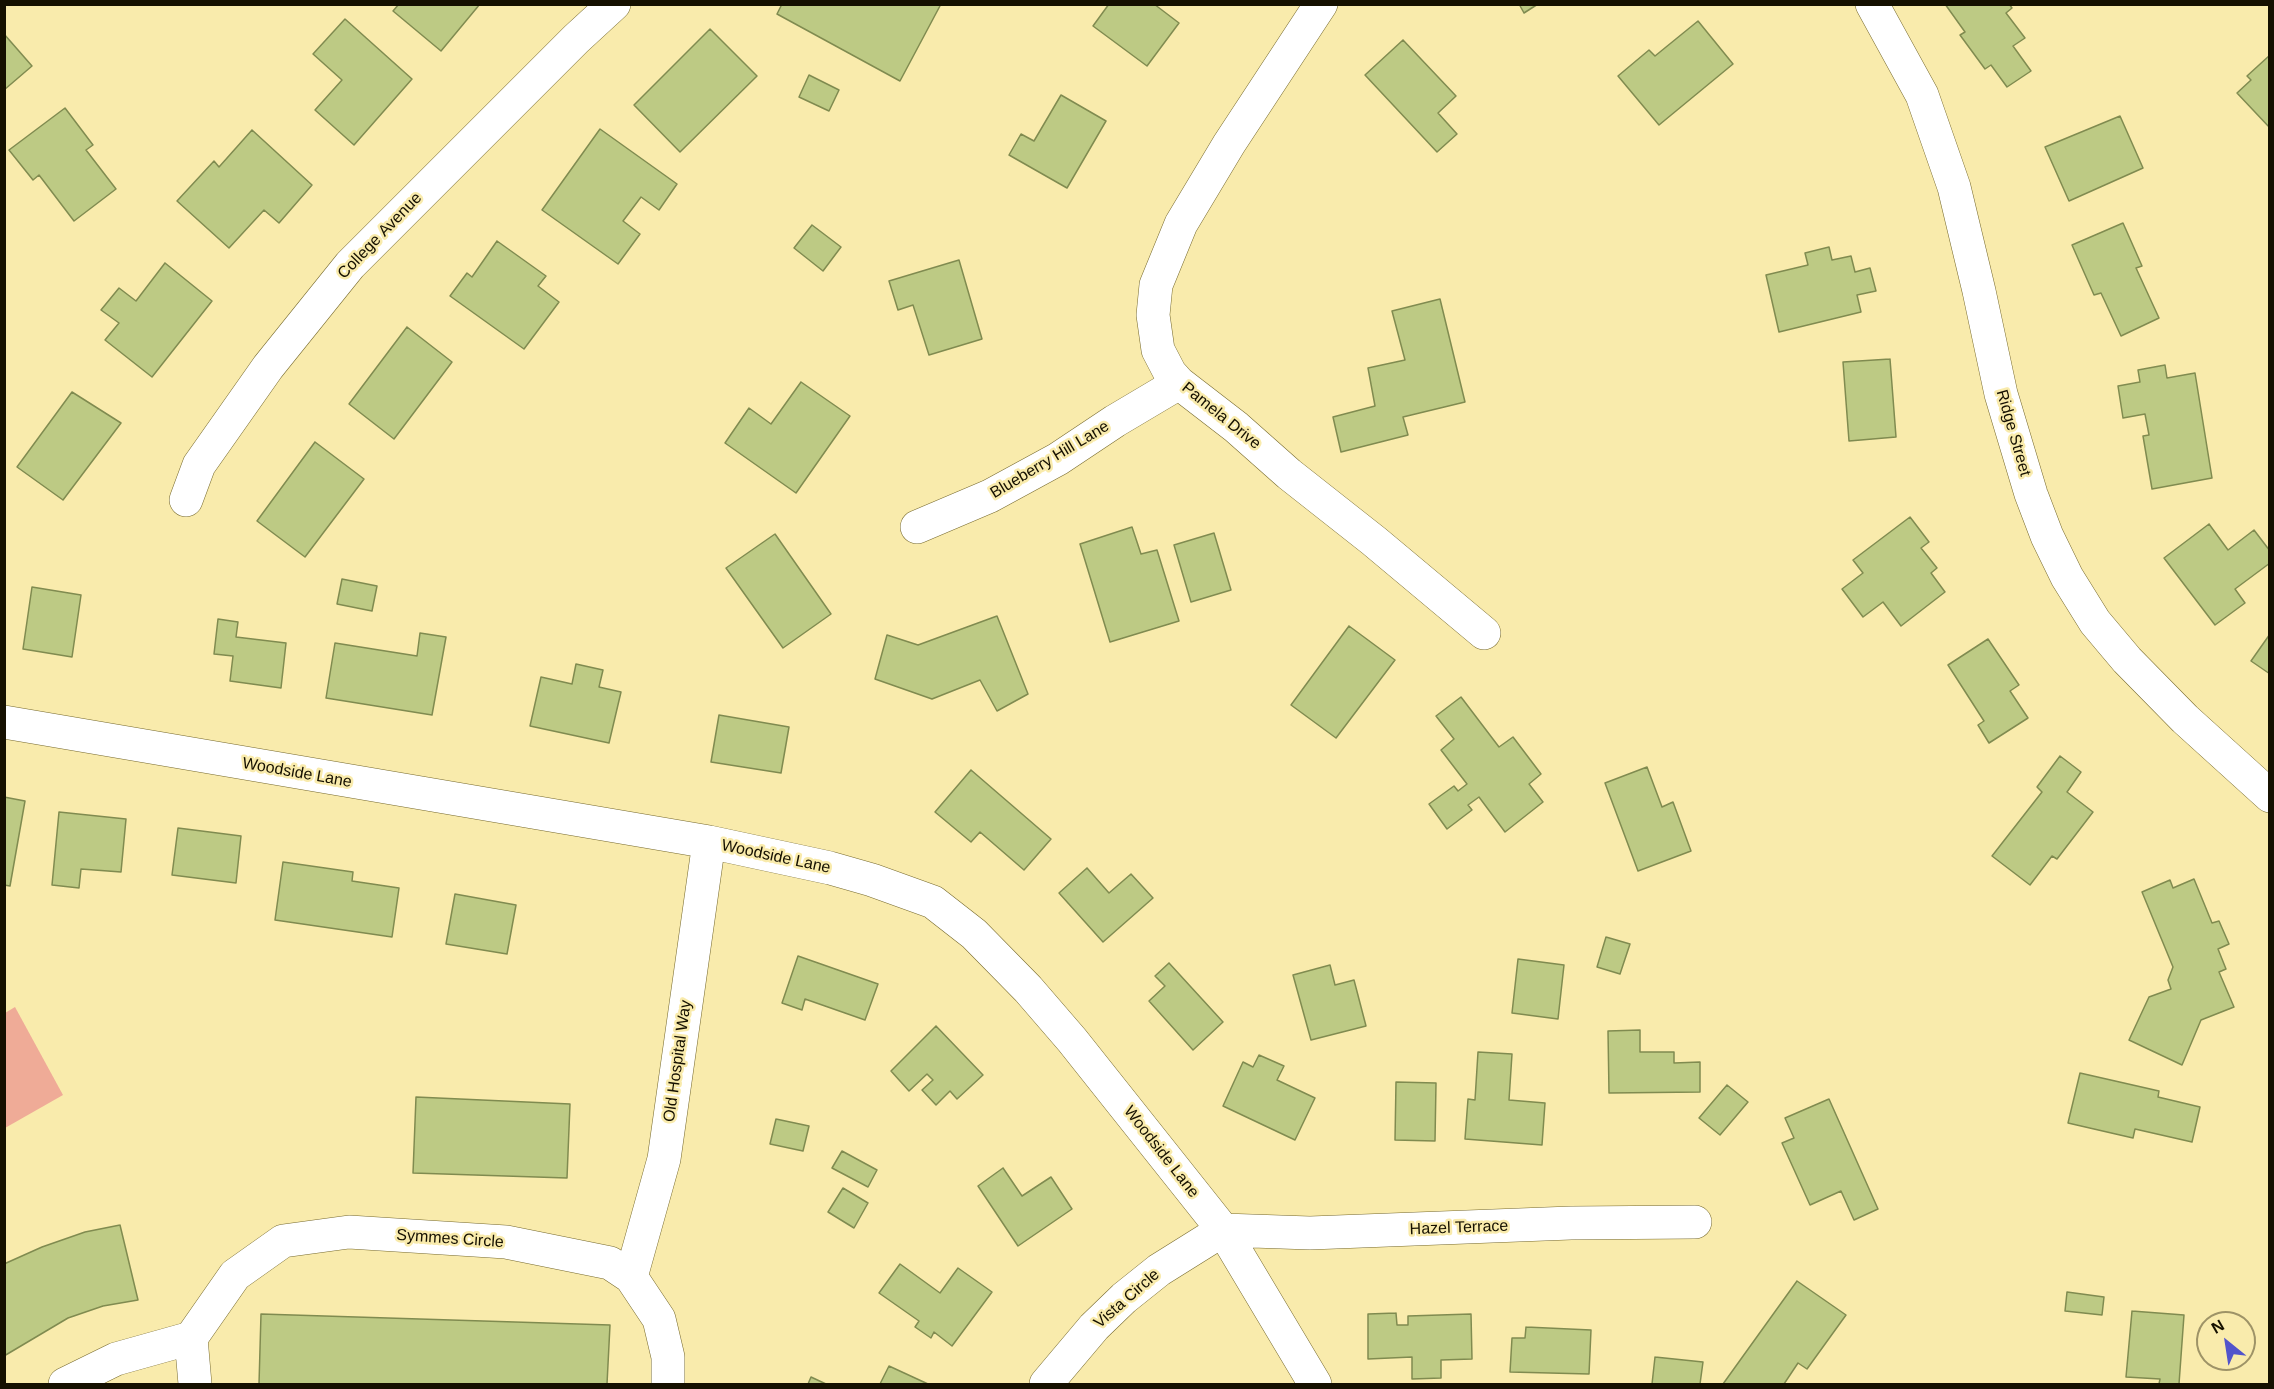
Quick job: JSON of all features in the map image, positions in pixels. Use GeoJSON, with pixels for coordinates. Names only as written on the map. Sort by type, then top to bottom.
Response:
{"type":"FeatureCollection","features":[{"type":"Feature","properties":{"kind":"street","name":"College Avenue"},"geometry":{"type":"LineString","coordinates":[[186,500],[199,465],[268,367],[350,265],[576,39],[614,4]]}},
{"type":"Feature","properties":{"kind":"street","name":"Pamela Drive"},"geometry":{"type":"LineString","coordinates":[[1321,4],[1229,144],[1181,224],[1156,285],[1153,315],[1158,350],[1170,373],[1179,383],[1236,427],[1289,474],[1484,633]]}},
{"type":"Feature","properties":{"kind":"street","name":"Ridge Street"},"geometry":{"type":"LineString","coordinates":[[1872,4],[1922,95],[1950,177],[1979,291],[2001,394],[2031,494],[2047,536],[2067,577],[2095,622],[2127,660],[2185,719],[2270,796]]}},
{"type":"Feature","properties":{"kind":"street","name":"Blueberry Hill Lane"},"geometry":{"type":"LineString","coordinates":[[917,527],[990,496],[1058,459],[1115,421],[1179,383]]}},
{"type":"Feature","properties":{"kind":"street","name":"Woodside Lane"},"geometry":{"type":"LineString","coordinates":[[4,722],[709,842],[800,861],[872,880],[933,902],[974,934],[1028,989],[1072,1040],[1223,1230],[1315,1384]]}},
{"type":"Feature","properties":{"kind":"street","name":"Old Hospital Way"},"geometry":{"type":"LineString","coordinates":[[631,1277],[664,1159],[709,842]]}},
{"type":"Feature","properties":{"kind":"street","name":"Hazel Terrace"},"geometry":{"type":"LineString","coordinates":[[1223,1230],[1310,1233],[1571,1223],[1695,1222]]}},
{"type":"Feature","properties":{"kind":"street","name":"Vista Circle"},"geometry":{"type":"LineString","coordinates":[[1046,1384],[1094,1328],[1124,1298],[1159,1270],[1223,1230]]}},
{"type":"Feature","properties":{"kind":"street","name":"Symmes Circle"},"geometry":{"type":"LineString","coordinates":[[190,1338],[235,1275],[283,1241],[349,1232],[506,1242],[610,1263],[631,1277],[658,1319],[668,1357],[668,1384]]}},
{"type":"Feature","properties":{"kind":"street"},"geometry":{"type":"LineString","coordinates":[[65,1384],[116,1359],[190,1338],[195,1384]]}},
{"type":"Feature","properties":{"kind":"shaded area"},"geometry":{"type":"Polygon","coordinates":[[[15,1007],[63,1095],[5,1128],[5,1013],[15,1007]]]}},
{"type":"Feature","properties":{"kind":"building"},"geometry":{"type":"Polygon","coordinates":[[[399,4],[480,4],[441,51],[393,11],[399,4]]]}},
{"type":"Feature","properties":{"kind":"building"},"geometry":{"type":"Polygon","coordinates":[[[782,4],[941,4],[900,81],[777,14],[782,4]]]}},
{"type":"Feature","properties":{"kind":"building"},"geometry":{"type":"Polygon","coordinates":[[[1109,4],[1154,4],[1179,23],[1147,66],[1093,26],[1109,4]]]}},
{"type":"Feature","properties":{"kind":"building"},"geometry":{"type":"Polygon","coordinates":[[[1519,4],[1538,4],[1524,13],[1519,4]]]}},
{"type":"Feature","properties":{"kind":"building"},"geometry":{"type":"Polygon","coordinates":[[[1945,4],[2009,4],[2012,8],[2006,13],[2025,38],[2013,46],[2031,71],[2007,87],[1991,65],[1985,69],[1960,35],[1965,32],[1945,4]]]}},
{"type":"Feature","properties":{"kind":"building"},"geometry":{"type":"Polygon","coordinates":[[[345,19],[412,79],[354,145],[315,110],[342,80],[313,54],[345,19]]]}},
{"type":"Feature","properties":{"kind":"building"},"geometry":{"type":"Polygon","coordinates":[[[1698,21],[1733,64],[1659,125],[1618,76],[1649,50],[1655,56],[1698,21]]]}},
{"type":"Feature","properties":{"kind":"building"},"geometry":{"type":"Polygon","coordinates":[[[710,29],[757,76],[680,152],[634,105],[710,29]]]}},
{"type":"Feature","properties":{"kind":"building"},"geometry":{"type":"Polygon","coordinates":[[[4,34],[32,66],[4,90],[4,34]]]}},
{"type":"Feature","properties":{"kind":"building"},"geometry":{"type":"Polygon","coordinates":[[[1403,40],[1456,96],[1438,113],[1457,134],[1437,152],[1365,75],[1403,40]]]}},
{"type":"Feature","properties":{"kind":"building"},"geometry":{"type":"Polygon","coordinates":[[[2270,55],[2270,128],[2237,93],[2251,80],[2247,76],[2270,55]]]}},
{"type":"Feature","properties":{"kind":"building"},"geometry":{"type":"Polygon","coordinates":[[[809,75],[839,90],[829,111],[799,97],[809,75]]]}},
{"type":"Feature","properties":{"kind":"building"},"geometry":{"type":"Polygon","coordinates":[[[1061,95],[1106,121],[1067,188],[1009,155],[1021,134],[1034,141],[1061,95]]]}},
{"type":"Feature","properties":{"kind":"building"},"geometry":{"type":"Polygon","coordinates":[[[65,108],[93,145],[86,150],[116,189],[74,221],[39,175],[33,180],[9,150],[65,108]]]}},
{"type":"Feature","properties":{"kind":"building"},"geometry":{"type":"Polygon","coordinates":[[[2120,116],[2143,168],[2069,201],[2045,147],[2120,116]]]}},
{"type":"Feature","properties":{"kind":"building"},"geometry":{"type":"Polygon","coordinates":[[[600,129],[677,184],[659,210],[641,197],[623,221],[640,234],[618,264],[542,210],[600,129]]]}},
{"type":"Feature","properties":{"kind":"building"},"geometry":{"type":"Polygon","coordinates":[[[252,130],[312,185],[279,223],[264,210],[229,248],[177,201],[214,161],[219,167],[252,130]]]}},
{"type":"Feature","properties":{"kind":"building"},"geometry":{"type":"Polygon","coordinates":[[[2123,223],[2142,266],[2136,268],[2159,318],[2121,336],[2101,293],[2094,295],[2072,245],[2123,223]]]}},
{"type":"Feature","properties":{"kind":"building"},"geometry":{"type":"Polygon","coordinates":[[[812,225],[841,247],[823,271],[794,248],[812,225]]]}},
{"type":"Feature","properties":{"kind":"building"},"geometry":{"type":"Polygon","coordinates":[[[497,241],[546,276],[538,286],[559,302],[524,349],[450,296],[467,273],[472,277],[497,241]]]}},
{"type":"Feature","properties":{"kind":"building"},"geometry":{"type":"Polygon","coordinates":[[[1829,247],[1832,260],[1851,256],[1855,272],[1870,268],[1876,291],[1857,295],[1861,312],[1779,332],[1766,275],[1808,265],[1805,253],[1829,247]]]}},
{"type":"Feature","properties":{"kind":"building"},"geometry":{"type":"Polygon","coordinates":[[[959,260],[982,339],[929,355],[913,305],[898,310],[889,281],[959,260]]]}},
{"type":"Feature","properties":{"kind":"building"},"geometry":{"type":"Polygon","coordinates":[[[165,263],[212,301],[152,377],[105,340],[119,323],[101,310],[119,288],[136,301],[165,263]]]}},
{"type":"Feature","properties":{"kind":"building"},"geometry":{"type":"Polygon","coordinates":[[[1440,299],[1465,402],[1403,417],[1408,435],[1341,452],[1333,417],[1375,406],[1368,368],[1405,360],[1392,311],[1440,299]]]}},
{"type":"Feature","properties":{"kind":"building"},"geometry":{"type":"Polygon","coordinates":[[[407,327],[452,362],[394,439],[349,404],[407,327]]]}},
{"type":"Feature","properties":{"kind":"building"},"geometry":{"type":"Polygon","coordinates":[[[1890,359],[1896,437],[1849,441],[1843,362],[1890,359]]]}},
{"type":"Feature","properties":{"kind":"building"},"geometry":{"type":"Polygon","coordinates":[[[2165,365],[2167,378],[2195,373],[2212,478],[2152,489],[2143,436],[2149,435],[2145,414],[2123,418],[2118,386],[2140,382],[2138,370],[2165,365]]]}},
{"type":"Feature","properties":{"kind":"building"},"geometry":{"type":"Polygon","coordinates":[[[801,382],[850,416],[796,493],[725,443],[749,408],[771,424],[801,382]]]}},
{"type":"Feature","properties":{"kind":"building"},"geometry":{"type":"Polygon","coordinates":[[[72,392],[121,423],[63,500],[17,467],[72,392]]]}},
{"type":"Feature","properties":{"kind":"building"},"geometry":{"type":"Polygon","coordinates":[[[315,442],[364,479],[305,557],[257,521],[315,442]]]}},
{"type":"Feature","properties":{"kind":"building"},"geometry":{"type":"Polygon","coordinates":[[[1910,517],[1929,542],[1921,548],[1937,568],[1931,573],[1945,592],[1901,626],[1883,602],[1863,617],[1842,589],[1863,573],[1853,560],[1910,517]]]}},
{"type":"Feature","properties":{"kind":"building"},"geometry":{"type":"Polygon","coordinates":[[[2209,524],[2228,550],[2254,530],[2270,551],[2270,563],[2235,589],[2245,603],[2215,625],[2164,558],[2209,524]]]}},
{"type":"Feature","properties":{"kind":"building"},"geometry":{"type":"Polygon","coordinates":[[[1132,527],[1141,554],[1157,550],[1179,621],[1110,642],[1080,544],[1132,527]]]}},
{"type":"Feature","properties":{"kind":"building"},"geometry":{"type":"Polygon","coordinates":[[[1214,533],[1231,590],[1191,602],[1174,545],[1214,533]]]}},
{"type":"Feature","properties":{"kind":"building"},"geometry":{"type":"Polygon","coordinates":[[[775,534],[831,614],[783,648],[726,568],[775,534]]]}},
{"type":"Feature","properties":{"kind":"building"},"geometry":{"type":"Polygon","coordinates":[[[342,579],[377,586],[372,611],[337,604],[342,579]]]}},
{"type":"Feature","properties":{"kind":"building"},"geometry":{"type":"Polygon","coordinates":[[[32,587],[81,595],[72,657],[23,649],[32,587]]]}},
{"type":"Feature","properties":{"kind":"building"},"geometry":{"type":"Polygon","coordinates":[[[997,616],[1028,694],[997,711],[980,680],[932,699],[875,679],[887,635],[918,645],[997,616]]]}},
{"type":"Feature","properties":{"kind":"building"},"geometry":{"type":"Polygon","coordinates":[[[218,619],[238,622],[236,637],[286,643],[281,688],[230,681],[233,656],[214,654],[218,619]]]}},
{"type":"Feature","properties":{"kind":"building"},"geometry":{"type":"Polygon","coordinates":[[[1349,626],[1395,660],[1336,738],[1291,705],[1349,626]]]}},
{"type":"Feature","properties":{"kind":"building"},"geometry":{"type":"Polygon","coordinates":[[[420,633],[446,637],[432,715],[326,698],[335,643],[417,656],[420,633]]]}},
{"type":"Feature","properties":{"kind":"building"},"geometry":{"type":"Polygon","coordinates":[[[2270,634],[2270,674],[2251,661],[2270,634]]]}},
{"type":"Feature","properties":{"kind":"building"},"geometry":{"type":"Polygon","coordinates":[[[1988,639],[2019,685],[2010,691],[2028,718],[1989,743],[1978,725],[1984,721],[1948,665],[1988,639]]]}},
{"type":"Feature","properties":{"kind":"building"},"geometry":{"type":"Polygon","coordinates":[[[576,664],[603,670],[599,687],[621,692],[609,743],[530,726],[541,677],[572,684],[576,664]]]}},
{"type":"Feature","properties":{"kind":"building"},"geometry":{"type":"Polygon","coordinates":[[[1461,697],[1499,747],[1513,737],[1541,774],[1529,784],[1543,802],[1505,832],[1479,797],[1468,805],[1472,810],[1447,829],[1429,804],[1454,786],[1458,791],[1467,784],[1441,750],[1454,739],[1436,716],[1461,697]]]}},
{"type":"Feature","properties":{"kind":"building"},"geometry":{"type":"Polygon","coordinates":[[[719,715],[789,727],[781,773],[711,762],[719,715]]]}},
{"type":"Feature","properties":{"kind":"building"},"geometry":{"type":"Polygon","coordinates":[[[2060,756],[2081,772],[2067,792],[2093,812],[2057,859],[2052,856],[2030,885],[1992,856],[2042,792],[2037,787],[2060,756]]]}},
{"type":"Feature","properties":{"kind":"building"},"geometry":{"type":"Polygon","coordinates":[[[1647,767],[1662,807],[1673,802],[1691,851],[1638,871],[1605,783],[1647,767]]]}},
{"type":"Feature","properties":{"kind":"building"},"geometry":{"type":"Polygon","coordinates":[[[971,770],[1051,839],[1024,870],[980,832],[971,842],[935,812],[971,770]]]}},
{"type":"Feature","properties":{"kind":"building"},"geometry":{"type":"Polygon","coordinates":[[[4,797],[25,801],[10,886],[4,885],[4,797]]]}},
{"type":"Feature","properties":{"kind":"building"},"geometry":{"type":"Polygon","coordinates":[[[59,812],[126,819],[121,872],[81,869],[79,888],[52,885],[59,812]]]}},
{"type":"Feature","properties":{"kind":"building"},"geometry":{"type":"Polygon","coordinates":[[[178,828],[241,836],[236,883],[172,875],[178,828]]]}},
{"type":"Feature","properties":{"kind":"building"},"geometry":{"type":"Polygon","coordinates":[[[283,862],[353,872],[352,881],[399,888],[392,937],[275,920],[283,862]]]}},
{"type":"Feature","properties":{"kind":"building"},"geometry":{"type":"Polygon","coordinates":[[[1087,868],[1109,893],[1131,874],[1153,898],[1103,942],[1059,893],[1087,868]]]}},
{"type":"Feature","properties":{"kind":"building"},"geometry":{"type":"Polygon","coordinates":[[[2194,879],[2212,923],[2219,921],[2229,944],[2218,949],[2226,969],[2219,972],[2234,1007],[2201,1020],[2182,1065],[2129,1040],[2149,997],[2171,989],[2168,980],[2173,967],[2142,892],[2170,880],[2173,888],[2194,879]]]}},
{"type":"Feature","properties":{"kind":"building"},"geometry":{"type":"Polygon","coordinates":[[[455,894],[516,905],[507,954],[446,944],[455,894]]]}},
{"type":"Feature","properties":{"kind":"building"},"geometry":{"type":"Polygon","coordinates":[[[1606,937],[1630,944],[1620,974],[1597,967],[1606,937]]]}},
{"type":"Feature","properties":{"kind":"building"},"geometry":{"type":"Polygon","coordinates":[[[798,956],[878,984],[865,1020],[805,999],[802,1010],[782,1003],[798,956]]]}},
{"type":"Feature","properties":{"kind":"building"},"geometry":{"type":"Polygon","coordinates":[[[1518,959],[1564,965],[1558,1019],[1512,1013],[1518,959]]]}},
{"type":"Feature","properties":{"kind":"building"},"geometry":{"type":"Polygon","coordinates":[[[1169,963],[1223,1022],[1193,1050],[1149,1001],[1165,986],[1155,976],[1169,963]]]}},
{"type":"Feature","properties":{"kind":"building"},"geometry":{"type":"Polygon","coordinates":[[[1330,965],[1335,985],[1354,980],[1366,1026],[1311,1040],[1293,975],[1330,965]]]}},
{"type":"Feature","properties":{"kind":"building"},"geometry":{"type":"Polygon","coordinates":[[[936,1026],[983,1075],[957,1099],[950,1091],[936,1105],[922,1090],[933,1080],[927,1074],[909,1091],[891,1071],[936,1026]]]}},
{"type":"Feature","properties":{"kind":"building"},"geometry":{"type":"Polygon","coordinates":[[[1640,1030],[1640,1052],[1674,1052],[1674,1063],[1700,1062],[1700,1092],[1609,1093],[1608,1031],[1640,1030]]]}},
{"type":"Feature","properties":{"kind":"building"},"geometry":{"type":"Polygon","coordinates":[[[1478,1052],[1512,1054],[1509,1100],[1545,1103],[1542,1145],[1465,1139],[1468,1099],[1475,1100],[1478,1052]]]}},
{"type":"Feature","properties":{"kind":"building"},"geometry":{"type":"Polygon","coordinates":[[[1259,1055],[1284,1066],[1277,1080],[1315,1098],[1295,1140],[1223,1106],[1243,1062],[1253,1067],[1259,1055]]]}},
{"type":"Feature","properties":{"kind":"building"},"geometry":{"type":"Polygon","coordinates":[[[2080,1073],[2159,1091],[2158,1097],[2200,1107],[2192,1142],[2135,1129],[2133,1138],[2068,1123],[2080,1073]]]}},
{"type":"Feature","properties":{"kind":"building"},"geometry":{"type":"Polygon","coordinates":[[[1396,1082],[1436,1083],[1435,1141],[1395,1140],[1396,1082]]]}},
{"type":"Feature","properties":{"kind":"building"},"geometry":{"type":"Polygon","coordinates":[[[1727,1085],[1748,1102],[1720,1135],[1699,1118],[1727,1085]]]}},
{"type":"Feature","properties":{"kind":"building"},"geometry":{"type":"Polygon","coordinates":[[[416,1097],[570,1104],[567,1178],[413,1173],[416,1097]]]}},
{"type":"Feature","properties":{"kind":"building"},"geometry":{"type":"Polygon","coordinates":[[[1829,1099],[1878,1209],[1854,1220],[1841,1191],[1810,1205],[1782,1143],[1794,1138],[1785,1118],[1829,1099]]]}},
{"type":"Feature","properties":{"kind":"building"},"geometry":{"type":"Polygon","coordinates":[[[776,1119],[809,1126],[803,1151],[770,1144],[776,1119]]]}},
{"type":"Feature","properties":{"kind":"building"},"geometry":{"type":"Polygon","coordinates":[[[842,1151],[877,1170],[868,1187],[832,1168],[842,1151]]]}},
{"type":"Feature","properties":{"kind":"building"},"geometry":{"type":"Polygon","coordinates":[[[1003,1168],[1022,1196],[1051,1177],[1072,1209],[1018,1246],[978,1186],[1003,1168]]]}},
{"type":"Feature","properties":{"kind":"building"},"geometry":{"type":"Polygon","coordinates":[[[843,1188],[868,1203],[854,1228],[828,1212],[843,1188]]]}},
{"type":"Feature","properties":{"kind":"building"},"geometry":{"type":"Polygon","coordinates":[[[120,1225],[138,1300],[103,1306],[68,1318],[4,1356],[4,1264],[42,1247],[85,1232],[120,1225]]]}},
{"type":"Feature","properties":{"kind":"building"},"geometry":{"type":"Polygon","coordinates":[[[900,1264],[940,1293],[958,1268],[992,1292],[952,1346],[934,1332],[931,1338],[915,1327],[919,1321],[879,1293],[900,1264]]]}},
{"type":"Feature","properties":{"kind":"building"},"geometry":{"type":"Polygon","coordinates":[[[1797,1281],[1846,1315],[1807,1369],[1798,1363],[1784,1384],[1723,1384],[1797,1281]]]}},
{"type":"Feature","properties":{"kind":"building"},"geometry":{"type":"Polygon","coordinates":[[[2067,1292],[2104,1297],[2102,1315],[2065,1311],[2067,1292]]]}},
{"type":"Feature","properties":{"kind":"building"},"geometry":{"type":"Polygon","coordinates":[[[2132,1311],[2184,1315],[2179,1384],[2159,1384],[2160,1379],[2126,1377],[2132,1311]]]}},
{"type":"Feature","properties":{"kind":"building"},"geometry":{"type":"Polygon","coordinates":[[[1396,1313],[1397,1325],[1408,1325],[1408,1316],[1471,1314],[1472,1359],[1441,1360],[1441,1378],[1412,1379],[1412,1357],[1368,1359],[1368,1314],[1396,1313]]]}},
{"type":"Feature","properties":{"kind":"building"},"geometry":{"type":"Polygon","coordinates":[[[261,1314],[610,1325],[607,1384],[259,1384],[261,1314]]]}},
{"type":"Feature","properties":{"kind":"building"},"geometry":{"type":"Polygon","coordinates":[[[1526,1327],[1591,1330],[1589,1374],[1510,1372],[1512,1338],[1525,1338],[1526,1327]]]}},
{"type":"Feature","properties":{"kind":"building"},"geometry":{"type":"Polygon","coordinates":[[[1655,1357],[1703,1362],[1700,1384],[1652,1384],[1655,1357]]]}},
{"type":"Feature","properties":{"kind":"building"},"geometry":{"type":"Polygon","coordinates":[[[889,1366],[928,1384],[880,1384],[889,1366]]]}},
{"type":"Feature","properties":{"kind":"building"},"geometry":{"type":"Polygon","coordinates":[[[811,1377],[826,1384],[808,1384],[811,1377]]]}}]}
